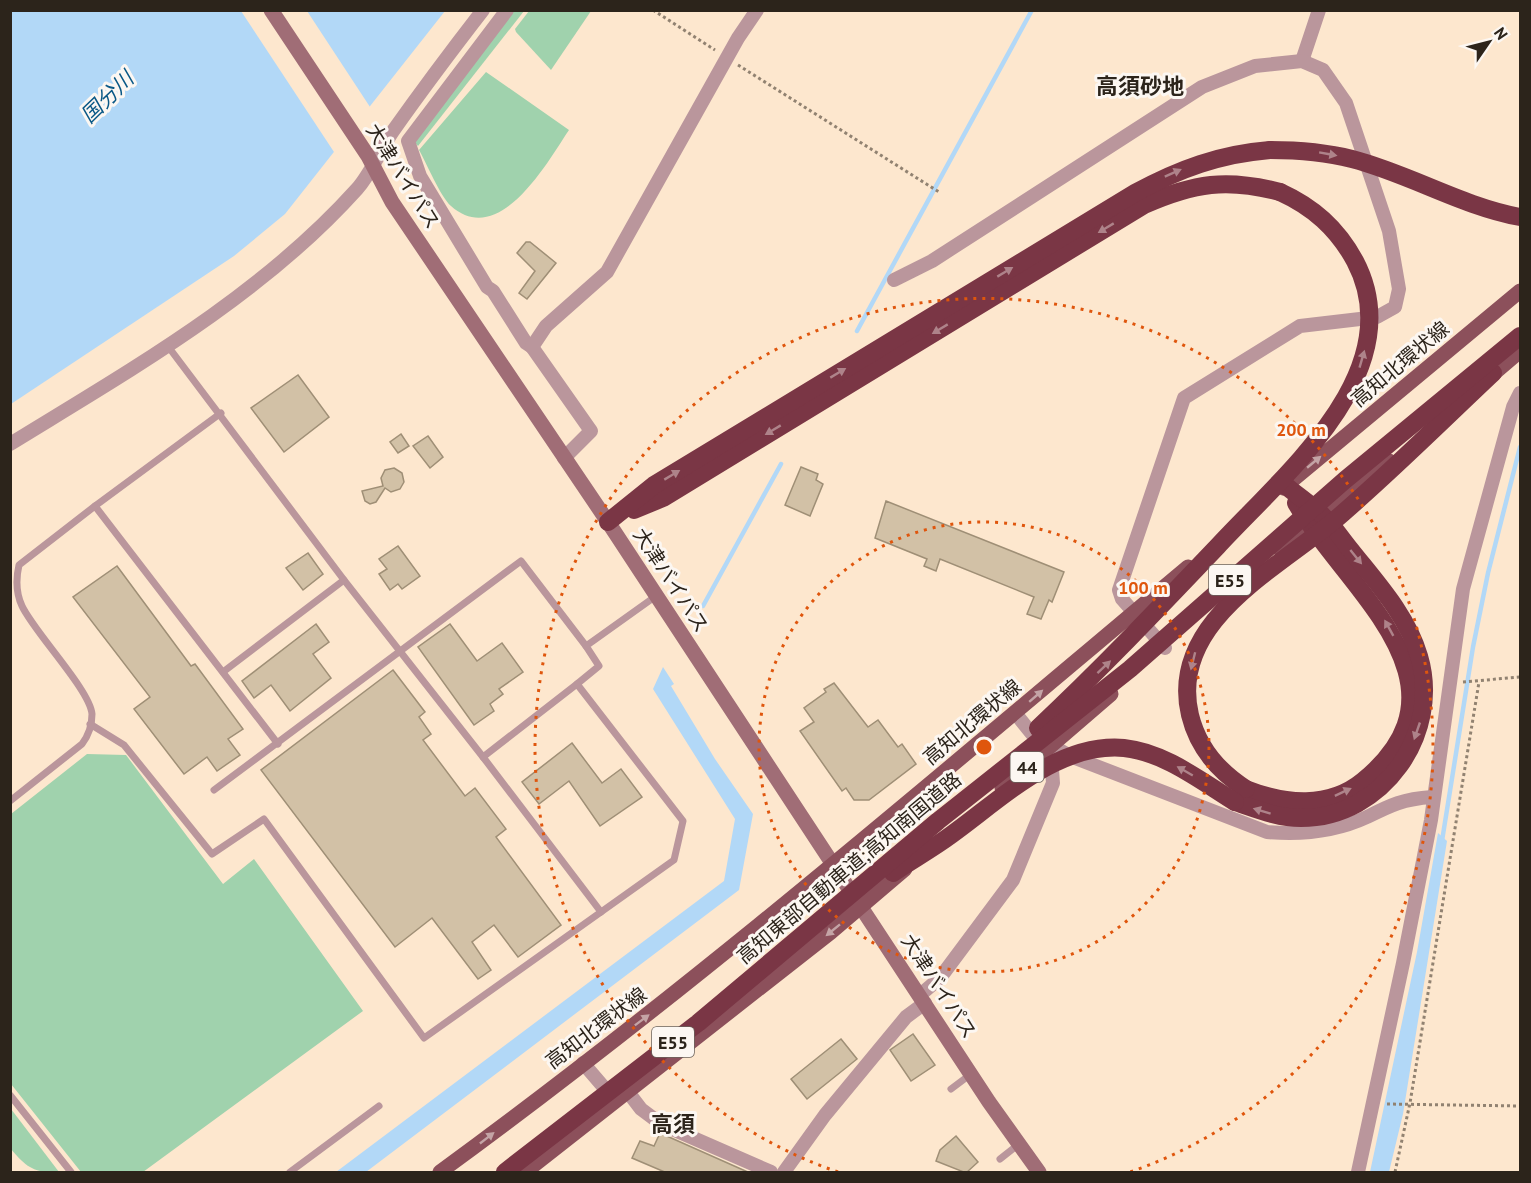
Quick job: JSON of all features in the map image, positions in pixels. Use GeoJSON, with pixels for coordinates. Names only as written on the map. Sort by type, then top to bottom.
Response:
{"type":"FeatureCollection","features":[{"type":"Feature","properties":{"kind":"highway"},"geometry":{"type":"LineString","coordinates":[[608,522],[654,485],[1135,193],[1188,166],[1242,152],[1298,150],[1352,159],[1476,207],[1521,216]]}},
{"type":"Feature","properties":{"kind":"highway"},"geometry":{"type":"LineString","coordinates":[[608,522],[663,498],[1144,205],[1196,186],[1222,182],[1250,184],[1280,192],[1316,212],[1334,229],[1359,269],[1365,290],[1368,335],[1364,358],[1345,402],[1303,453],[1113,658],[938,821]]}},
{"type":"Feature","properties":{"kind":"highway","name":"高知東部自動車道;高知南国道路"},"geometry":{"type":"LineString","coordinates":[[505,1173],[698,1023],[938,821],[1130,669],[1345,480],[1521,336]]}},
{"type":"Feature","properties":{"kind":"highway"},"geometry":{"type":"LineString","coordinates":[[1241,795],[1214,762],[1193,727],[1189,708],[1190,667],[1196,648],[1206,629],[1235,599],[1342,515],[1521,347]]}},
{"type":"Feature","properties":{"kind":"highway"},"geometry":{"type":"LineString","coordinates":[[838,907],[947,838],[1030,779],[1063,759],[1083,752],[1123,748],[1142,752],[1241,795],[1293,802],[1315,802],[1338,795],[1360,784],[1377,769],[1392,751],[1408,712],[1410,689],[1406,665],[1397,642],[1370,600],[1316,521],[1286,486]]}},
{"type":"Feature","properties":{"kind":"main road","name":"大津バイパス"},"geometry":{"type":"LineString","coordinates":[[271,10],[370,161],[399,212],[608,522],[971,1074],[1039,1173]]}},
{"type":"Feature","properties":{"kind":"main road","name":"高知北環状線"},"geometry":{"type":"LineString","coordinates":[[440,1173],[675,995],[1016,714],[1521,291]]}},
{"type":"Feature","properties":{"kind":"main road","name":"44"},"geometry":{"type":"LineString","coordinates":[[525,1173],[862,906],[1165,648],[1521,351]]}},
{"type":"Feature","properties":{"kind":"street"},"geometry":{"type":"LineString","coordinates":[[10,444],[167,344],[244,292],[286,259],[358,187],[370,161],[483,10]]}},
{"type":"Feature","properties":{"kind":"street"},"geometry":{"type":"LineString","coordinates":[[507,10],[408,141],[420,176],[487,287],[493,291],[525,343],[532,347],[591,431],[564,458]]}},
{"type":"Feature","properties":{"kind":"street"},"geometry":{"type":"LineString","coordinates":[[532,347],[546,326],[607,272],[727,57],[757,10]]}},
{"type":"Feature","properties":{"kind":"street"},"geometry":{"type":"LineString","coordinates":[[1302,61],[1319,10]]}},
{"type":"Feature","properties":{"kind":"street"},"geometry":{"type":"LineString","coordinates":[[894,280],[932,261],[1202,87],[1256,66],[1302,61],[1323,70],[1346,103],[1389,231],[1399,297],[1395,307],[1377,317],[1300,326],[1184,398],[1119,590],[1122,599],[1165,648]]}},
{"type":"Feature","properties":{"kind":"street"},"geometry":{"type":"LineString","coordinates":[[1358,1173],[1431,820],[1432,797],[1463,589],[1513,406],[1521,393]]}},
{"type":"Feature","properties":{"kind":"street"},"geometry":{"type":"LineString","coordinates":[[1016,714],[1032,734],[1070,756],[1267,831],[1297,834],[1331,830],[1367,817],[1397,801],[1432,797]]}},
{"type":"Feature","properties":{"kind":"street"},"geometry":{"type":"LineString","coordinates":[[784,1173],[798,1149],[940,978],[1013,880],[1053,783],[1051,746]]}},
{"type":"Feature","properties":{"kind":"street"},"geometry":{"type":"LineString","coordinates":[[583,1063],[622,1097],[661,1124],[771,1173]]}},
{"type":"Feature","properties":{"kind":"lane"},"geometry":{"type":"LineString","coordinates":[[167,344],[221,413],[344,580],[483,757],[600,912]]}},
{"type":"Feature","properties":{"kind":"lane"},"geometry":{"type":"LineString","coordinates":[[10,801],[82,744],[88,737],[92,713],[83,694],[22,605],[16,580],[20,565],[95,506],[221,413]]}},
{"type":"Feature","properties":{"kind":"lane"},"geometry":{"type":"LineString","coordinates":[[95,506],[278,744]]}},
{"type":"Feature","properties":{"kind":"lane"},"geometry":{"type":"LineString","coordinates":[[214,790],[521,561],[586,645],[599,666],[483,757]]}},
{"type":"Feature","properties":{"kind":"lane"},"geometry":{"type":"LineString","coordinates":[[222,672],[344,580]]}},
{"type":"Feature","properties":{"kind":"lane"},"geometry":{"type":"LineString","coordinates":[[586,645],[656,596]]}},
{"type":"Feature","properties":{"kind":"lane"},"geometry":{"type":"LineString","coordinates":[[90,724],[124,744],[212,854],[264,819],[424,1038],[674,860],[683,821],[577,684]]}},
{"type":"Feature","properties":{"kind":"lane"},"geometry":{"type":"LineString","coordinates":[[951,1089],[971,1074]]}},
{"type":"Feature","properties":{"kind":"lane"},"geometry":{"type":"LineString","coordinates":[[10,1095],[71,1173]]}},
{"type":"Feature","properties":{"kind":"lane"},"geometry":{"type":"LineString","coordinates":[[290,1173],[379,1106]]}},
{"type":"Feature","properties":{"kind":"lane"},"geometry":{"type":"LineString","coordinates":[[1000,1159],[1019,1144]]}},
{"type":"Feature","properties":{"kind":"path"},"geometry":{"type":"LineString","coordinates":[[653,10],[939,192]]}},
{"type":"Feature","properties":{"kind":"path"},"geometry":{"type":"LineString","coordinates":[[1473,681],[1521,677]]}},
{"type":"Feature","properties":{"kind":"path"},"geometry":{"type":"LineString","coordinates":[[1395,1173],[1479,682]]}},
{"type":"Feature","properties":{"kind":"path"},"geometry":{"type":"LineString","coordinates":[[1382,1104],[1521,1106]]}},
{"type":"Feature","properties":{"kind":"green space"},"geometry":{"type":"Polygon","coordinates":[[[514,11],[524,11],[418,146],[414,142],[514,11]]]}},
{"type":"Feature","properties":{"kind":"green space"},"geometry":{"type":"Polygon","coordinates":[[[529,11],[591,11],[551,70],[516,32],[515,29],[529,11]]]}},
{"type":"Feature","properties":{"kind":"green space"},"geometry":{"type":"Polygon","coordinates":[[[486,72],[569,130],[535,180],[520,196],[504,210],[487,217],[469,216],[451,206],[438,188],[419,150],[486,72]]]}},
{"type":"Feature","properties":{"kind":"green space"},"geometry":{"type":"Polygon","coordinates":[[[87,754],[126,755],[223,884],[254,859],[363,1011],[143,1172],[81,1172],[11,1084],[11,814],[87,754]]]}},
{"type":"Feature","properties":{"kind":"green space"},"geometry":{"type":"Polygon","coordinates":[[[10,1109],[59,1172],[43,1172],[32,1168],[11,1149],[10,1109]]]}},
{"type":"Feature","properties":{"kind":"water","name":"国分川"},"geometry":{"type":"Polygon","coordinates":[[[11,11],[445,11],[285,214],[234,256],[11,404],[11,11]]]}},
{"type":"Feature","properties":{"kind":"water"},"geometry":{"type":"Polygon","coordinates":[[[663,667],[674,684],[671,686],[715,759],[753,814],[739,890],[366,1172],[336,1172],[724,881],[735,819],[653,689],[663,667]]]}},
{"type":"Feature","properties":{"kind":"water"},"geometry":{"type":"Polygon","coordinates":[[[1438,833],[1447,841],[1403,1114],[1389,1172],[1370,1172],[1417,952],[1438,833]]]}},
{"type":"Feature","properties":{"kind":"pier"},"geometry":{"type":"Polygon","coordinates":[[[241,11],[307,11],[372,110],[336,155],[241,11]]]}},
{"type":"Feature","properties":{"kind":"building"},"geometry":{"type":"Polygon","coordinates":[[[526,242],[530,242],[556,263],[527,299],[519,293],[535,271],[517,253],[526,242]]]}},
{"type":"Feature","properties":{"kind":"building"},"geometry":{"type":"Polygon","coordinates":[[[298,375],[329,417],[284,452],[251,408],[298,375]]]}},
{"type":"Feature","properties":{"kind":"building"},"geometry":{"type":"Polygon","coordinates":[[[401,434],[409,446],[398,453],[390,442],[401,434]]]}},
{"type":"Feature","properties":{"kind":"building"},"geometry":{"type":"Polygon","coordinates":[[[428,436],[443,457],[430,468],[413,446],[428,436]]]}},
{"type":"Feature","properties":{"kind":"building"},"geometry":{"type":"Polygon","coordinates":[[[801,467],[818,474],[816,480],[823,484],[810,516],[785,505],[801,467]]]}},
{"type":"Feature","properties":{"kind":"building"},"geometry":{"type":"Polygon","coordinates":[[[394,468],[402,473],[404,482],[400,489],[391,492],[385,488],[376,502],[370,504],[365,501],[362,491],[383,486],[381,478],[385,470],[394,468]]]}},
{"type":"Feature","properties":{"kind":"building"},"geometry":{"type":"Polygon","coordinates":[[[886,501],[1064,572],[1052,602],[1049,600],[1041,619],[1027,614],[1034,597],[940,559],[936,571],[924,566],[927,559],[875,538],[886,501]]]}},
{"type":"Feature","properties":{"kind":"building"},"geometry":{"type":"Polygon","coordinates":[[[398,546],[420,576],[402,589],[398,584],[390,590],[379,574],[387,569],[379,559],[398,546]]]}},
{"type":"Feature","properties":{"kind":"building"},"geometry":{"type":"Polygon","coordinates":[[[308,553],[323,574],[303,590],[286,568],[308,553]]]}},
{"type":"Feature","properties":{"kind":"building"},"geometry":{"type":"Polygon","coordinates":[[[117,566],[191,666],[195,664],[243,729],[228,739],[240,755],[217,771],[207,757],[184,774],[134,709],[150,697],[73,597],[117,566]]]}},
{"type":"Feature","properties":{"kind":"building"},"geometry":{"type":"Polygon","coordinates":[[[316,624],[329,642],[313,654],[331,678],[290,711],[271,685],[254,698],[242,681],[316,624]]]}},
{"type":"Feature","properties":{"kind":"building"},"geometry":{"type":"Polygon","coordinates":[[[450,624],[477,661],[502,643],[523,672],[499,689],[503,694],[490,704],[494,711],[474,725],[418,647],[450,624]]]}},
{"type":"Feature","properties":{"kind":"building"},"geometry":{"type":"Polygon","coordinates":[[[393,670],[425,712],[419,717],[431,734],[423,740],[465,796],[475,788],[506,829],[496,837],[561,925],[518,957],[494,925],[472,942],[491,970],[478,979],[432,918],[395,947],[261,770],[393,670]]]}},
{"type":"Feature","properties":{"kind":"building"},"geometry":{"type":"Polygon","coordinates":[[[834,683],[868,727],[878,720],[898,747],[902,744],[916,764],[869,800],[854,800],[846,788],[842,791],[800,731],[814,722],[804,708],[834,683]]]}},
{"type":"Feature","properties":{"kind":"building"},"geometry":{"type":"Polygon","coordinates":[[[572,743],[602,783],[621,769],[642,797],[600,826],[569,781],[539,804],[522,782],[572,743]]]}},
{"type":"Feature","properties":{"kind":"building"},"geometry":{"type":"Polygon","coordinates":[[[913,1034],[935,1065],[911,1081],[890,1050],[913,1034]]]}},
{"type":"Feature","properties":{"kind":"building"},"geometry":{"type":"Polygon","coordinates":[[[841,1039],[857,1059],[807,1099],[791,1079],[841,1039]]]}},
{"type":"Feature","properties":{"kind":"building"},"geometry":{"type":"Polygon","coordinates":[[[660,1133],[750,1173],[667,1173],[632,1158],[640,1141],[654,1146],[660,1133]]]}},
{"type":"Feature","properties":{"kind":"building"},"geometry":{"type":"Polygon","coordinates":[[[956,1136],[978,1162],[966,1173],[936,1161],[940,1150],[956,1136]]]}},
{"type":"Feature","properties":{"kind":"waterway"},"geometry":{"type":"LineString","coordinates":[[857,331],[1032,10]]}},
{"type":"Feature","properties":{"kind":"waterway"},"geometry":{"type":"LineString","coordinates":[[1442,841],[1473,647],[1488,573],[1520,447]]}},
{"type":"Feature","properties":{"kind":"waterway"},"geometry":{"type":"LineString","coordinates":[[703,606],[781,464]]}},
{"type":"Feature","properties":{"kind":"district","name":"高須砂地"},"geometry":{"type":"Point","coordinates":[1140,86]}},
{"type":"Feature","properties":{"kind":"district","name":"高須"},"geometry":{"type":"Point","coordinates":[673,1124]}}]}
